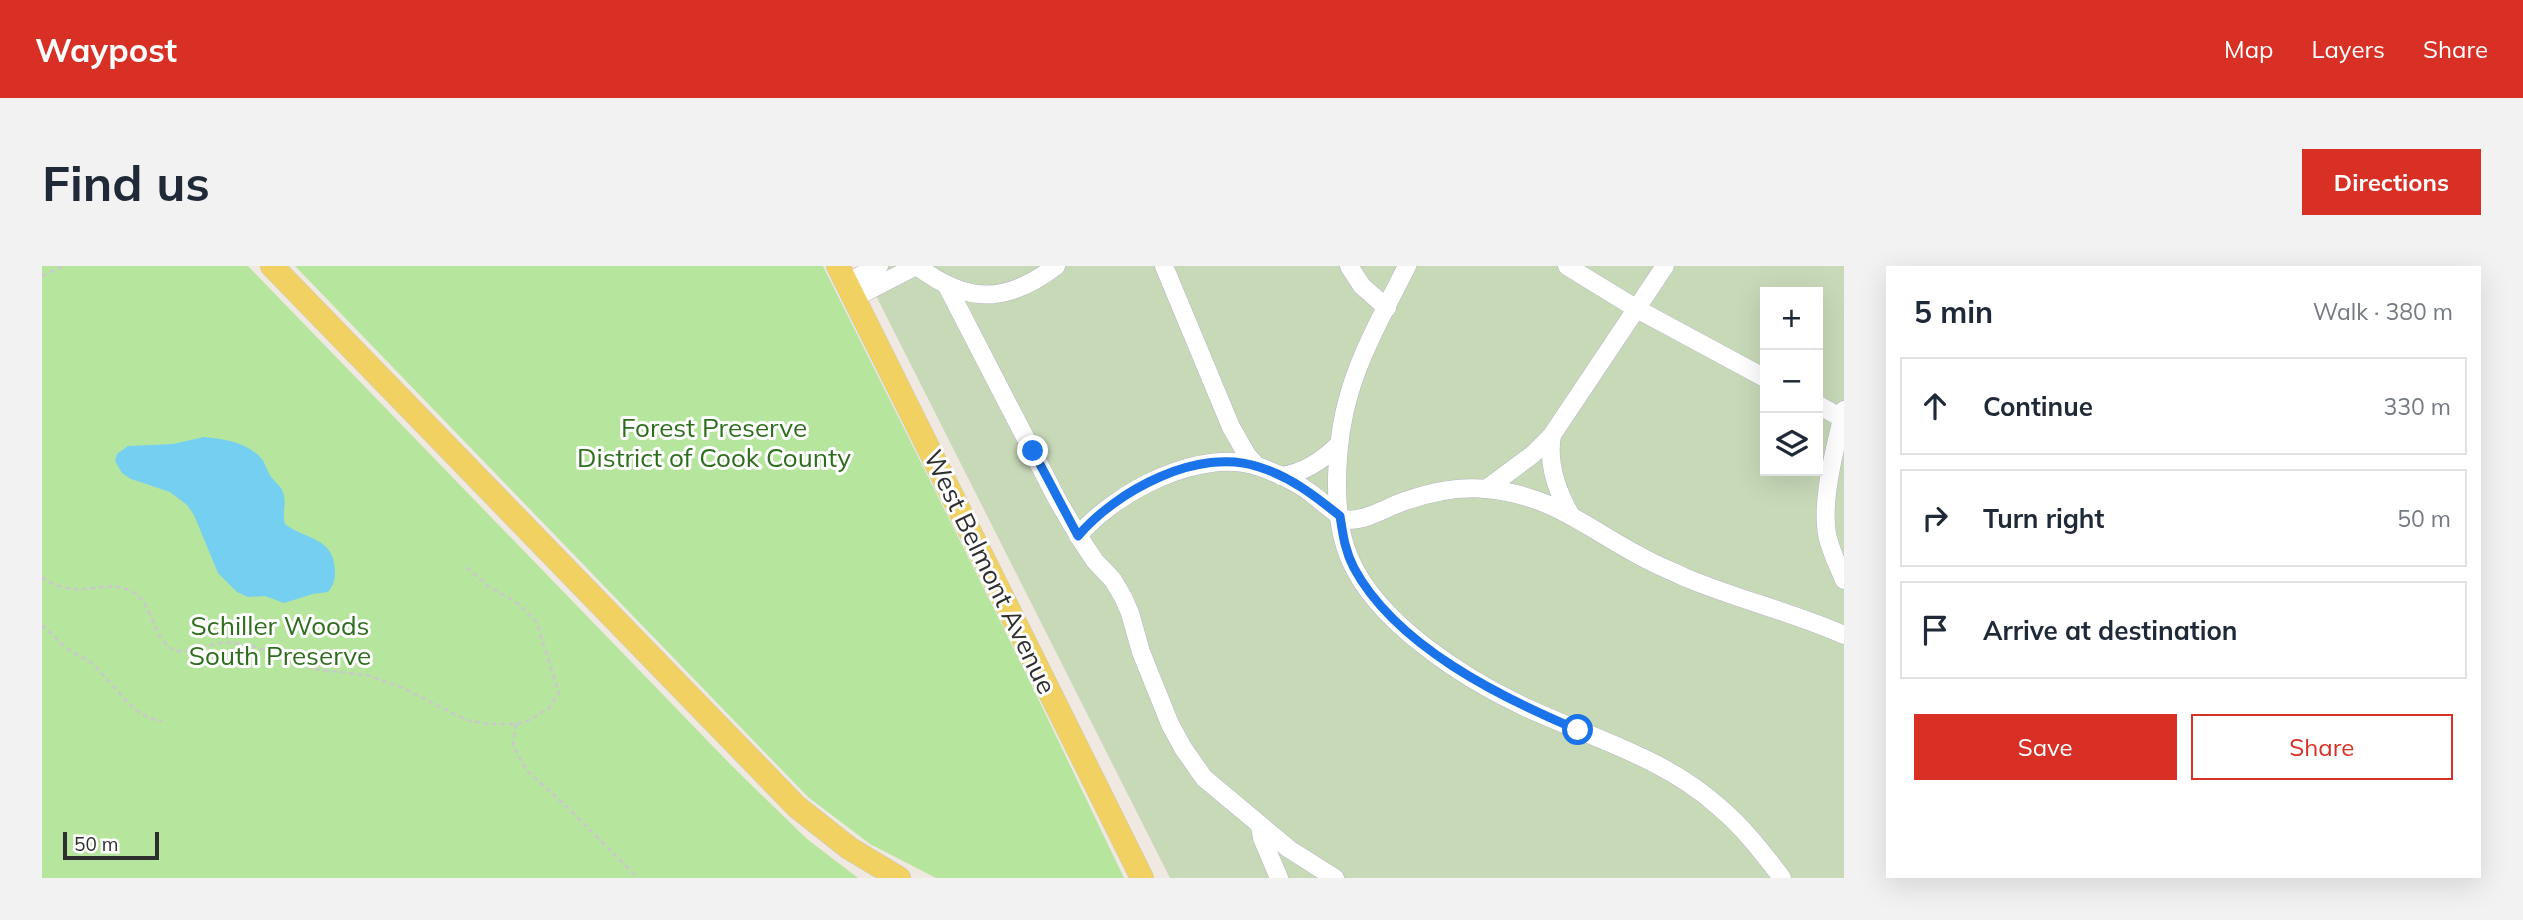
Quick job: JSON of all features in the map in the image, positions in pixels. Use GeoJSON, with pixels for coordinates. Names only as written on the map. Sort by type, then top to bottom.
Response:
{"type":"FeatureCollection","features":[{"type":"Feature","properties":{"kind":"main road"},"geometry":{"type":"LineString","coordinates":[[272,266],[797,807],[849,848],[899,878]]}},
{"type":"Feature","properties":{"kind":"main road","name":"West Belmont Avenue"},"geometry":{"type":"LineString","coordinates":[[846,283],[1142,878]]}},
{"type":"Feature","properties":{"kind":"lane"},"geometry":{"type":"LineString","coordinates":[[846,283],[879,266]]}},
{"type":"Feature","properties":{"kind":"lane"},"geometry":{"type":"LineString","coordinates":[[846,283],[917,266],[947,286],[977,296],[1026,285],[1056,266]]}},
{"type":"Feature","properties":{"kind":"lane"},"geometry":{"type":"LineString","coordinates":[[1164,266],[1231,427],[1247,455],[1257,466]]}},
{"type":"Feature","properties":{"kind":"lane"},"geometry":{"type":"LineString","coordinates":[[1349,266],[1362,286],[1387,308]]}},
{"type":"Feature","properties":{"kind":"lane"},"geometry":{"type":"LineString","coordinates":[[1408,266],[1351,389],[1339,444],[1337,476],[1343,541],[1355,569],[1377,601],[1421,642],[1463,672],[1524,707],[1643,758],[1690,785],[1719,807],[1782,878]]}},
{"type":"Feature","properties":{"kind":"lane"},"geometry":{"type":"LineString","coordinates":[[1567,266],[1637,309],[1760,375]]}},
{"type":"Feature","properties":{"kind":"lane"},"geometry":{"type":"LineString","coordinates":[[1486,489],[1532,455],[1552,435],[1665,266]]}},
{"type":"Feature","properties":{"kind":"lane"},"geometry":{"type":"LineString","coordinates":[[947,286],[1078,536],[1123,597],[1157,692],[1183,748],[1203,778],[1289,849],[1335,878]]}},
{"type":"Feature","properties":{"kind":"lane"},"geometry":{"type":"LineString","coordinates":[[1823,407],[1843,414],[1826,513],[1829,541],[1844,580]]}},
{"type":"Feature","properties":{"kind":"lane"},"geometry":{"type":"LineString","coordinates":[[1552,435],[1550,463],[1570,513]]}},
{"type":"Feature","properties":{"kind":"lane"},"geometry":{"type":"LineString","coordinates":[[1280,475],[1297,472],[1317,463],[1339,444]]}},
{"type":"Feature","properties":{"kind":"lane"},"geometry":{"type":"LineString","coordinates":[[1078,536],[1097,515],[1149,481],[1209,464],[1234,462],[1257,466],[1280,475],[1296,483],[1347,520],[1356,520],[1441,491],[1486,489],[1520,495],[1570,513],[1641,557],[1682,576],[1747,602],[1844,635]]}},
{"type":"Feature","properties":{"kind":"lane"},"geometry":{"type":"LineString","coordinates":[[1260,825],[1264,845],[1279,878]]}},
{"type":"Feature","properties":{"kind":"path"},"geometry":{"type":"LineString","coordinates":[[42,276],[63,266]]}},
{"type":"Feature","properties":{"kind":"path"},"geometry":{"type":"LineString","coordinates":[[42,577],[63,589],[117,588],[133,592],[143,602],[159,636],[169,648],[175,650],[187,651],[224,642],[250,645],[313,668],[368,675],[403,688],[466,720],[488,724],[516,724],[527,720],[548,708],[559,693],[540,627],[526,610],[488,586],[464,565]]}},
{"type":"Feature","properties":{"kind":"path"},"geometry":{"type":"LineString","coordinates":[[42,625],[66,648],[92,663],[133,708],[149,718],[162,721]]}},
{"type":"Feature","properties":{"kind":"path"},"geometry":{"type":"LineString","coordinates":[[516,724],[513,745],[526,770],[638,878]]}},
{"type":"Feature","properties":{"kind":"green space","name":"Schiller Woods South Preserve"},"geometry":{"type":"Polygon","coordinates":[[[42,266],[248,266],[731,765],[807,839],[858,878],[42,878],[42,266]]]}},
{"type":"Feature","properties":{"kind":"green space","name":"Forest Preserve District of Cook County"},"geometry":{"type":"Polygon","coordinates":[[[295,266],[823,266],[1023,667],[1124,878],[936,878],[870,844],[808,797],[295,266]]]}},
{"type":"Feature","properties":{"kind":"green space"},"geometry":{"type":"Polygon","coordinates":[[[861,266],[1844,266],[1844,878],[1170,878],[861,266]]]}},
{"type":"Feature","properties":{"kind":"water"},"geometry":{"type":"Polygon","coordinates":[[[204,437],[242,445],[261,458],[283,493],[285,524],[317,540],[330,551],[335,574],[328,592],[284,603],[265,596],[248,597],[237,592],[218,573],[194,515],[187,505],[170,492],[131,479],[122,473],[115,461],[117,454],[128,446],[173,444],[204,437]]]}},
{"type":"Feature","properties":{"kind":"route"},"geometry":{"type":"LineString","coordinates":[[1033,451],[1078,536],[1097,515],[1130,492],[1149,481],[1189,468],[1234,462],[1257,466],[1296,483],[1340,516],[1343,541],[1355,569],[1377,601],[1394,619],[1463,672],[1524,707],[1578,730]]}}]}
